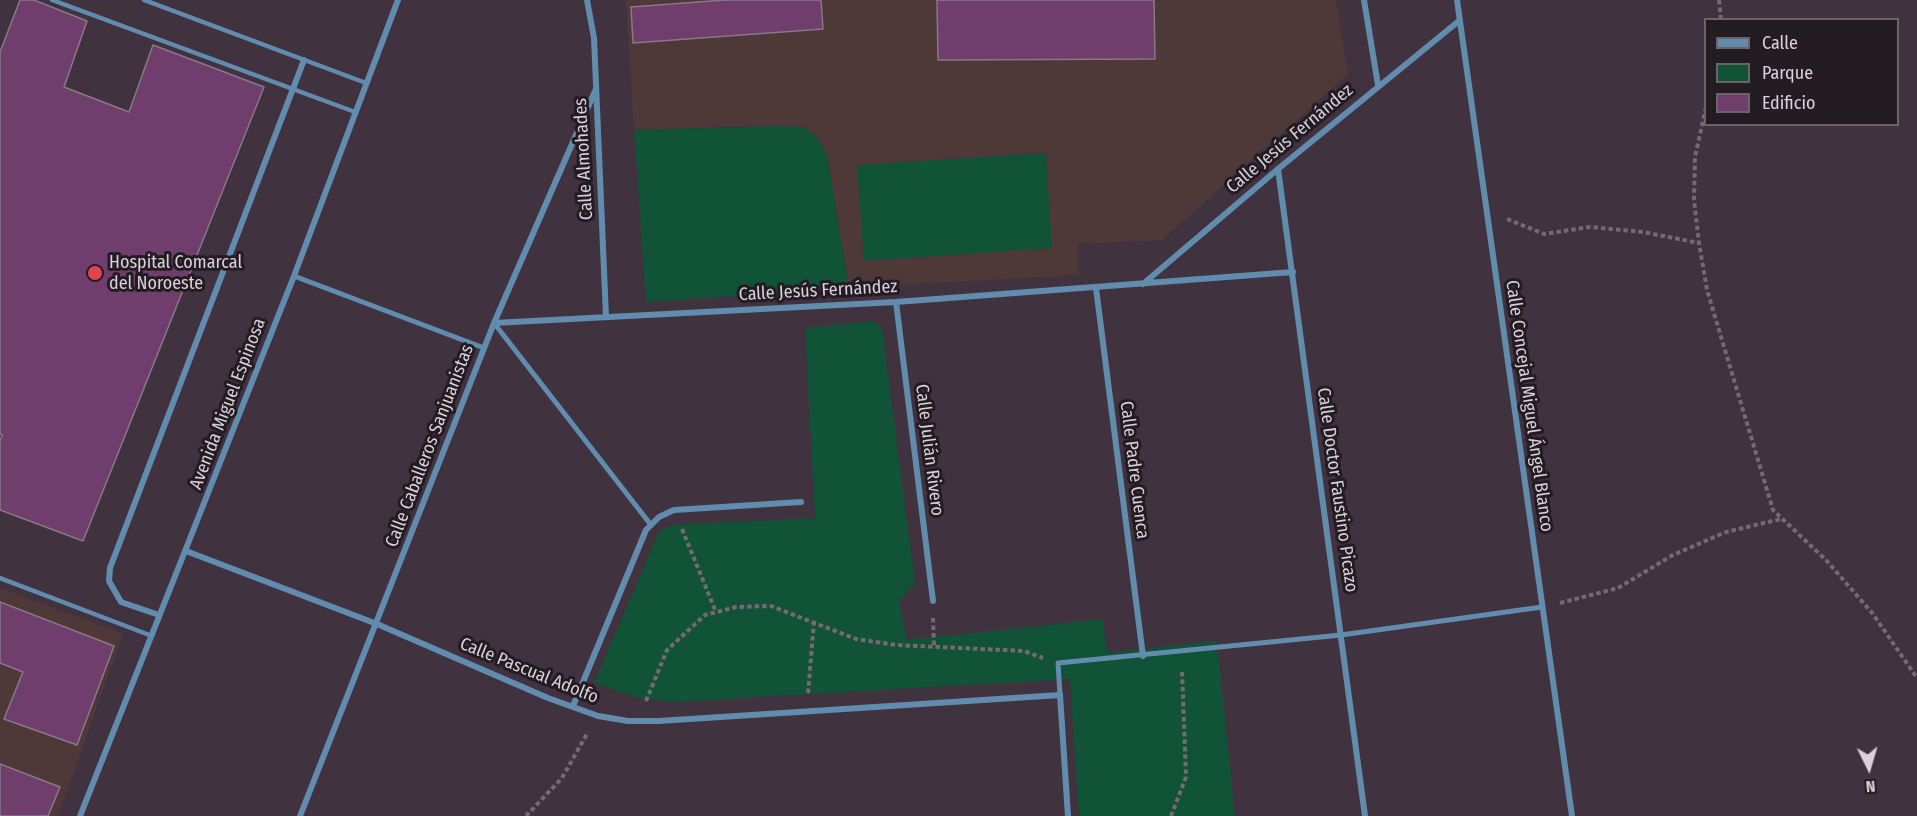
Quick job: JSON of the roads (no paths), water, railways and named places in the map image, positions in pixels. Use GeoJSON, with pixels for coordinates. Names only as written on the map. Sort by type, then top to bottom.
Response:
{"type":"FeatureCollection","features":[{"type":"Feature","properties":{"kind":"street","name":"Avenida Miguel Espinosa"},"geometry":{"type":"LineString","coordinates":[[80,816],[294,276],[398,0]]}},
{"type":"Feature","properties":{"kind":"street","name":"Calle Almohades"},"geometry":{"type":"LineString","coordinates":[[587,0],[594,38],[606,317]]}},
{"type":"Feature","properties":{"kind":"street"},"geometry":{"type":"LineString","coordinates":[[1365,0],[1378,85]]}},
{"type":"Feature","properties":{"kind":"street","name":"Calle Concejal Miguel Ángel Blanco"},"geometry":{"type":"LineString","coordinates":[[1457,0],[1572,816]]}},
{"type":"Feature","properties":{"kind":"street","name":"Calle Jesús Fernández"},"geometry":{"type":"LineString","coordinates":[[1143,284],[1378,85],[1460,20]]}},
{"type":"Feature","properties":{"kind":"street"},"geometry":{"type":"LineString","coordinates":[[159,615],[121,602],[109,581],[110,568],[304,60]]}},
{"type":"Feature","properties":{"kind":"street","name":"Calle Caballeros Sanjuanistas"},"geometry":{"type":"LineString","coordinates":[[300,816],[494,323],[596,89]]}},
{"type":"Feature","properties":{"kind":"street","name":"Calle Doctor Faustino Picazo"},"geometry":{"type":"LineString","coordinates":[[1278,169],[1365,816]]}},
{"type":"Feature","properties":{"kind":"street","name":"Calle Jesús Fernández"},"geometry":{"type":"LineString","coordinates":[[494,323],[896,302],[1293,272]]}},
{"type":"Feature","properties":{"kind":"street"},"geometry":{"type":"LineString","coordinates":[[294,276],[484,348]]}},
{"type":"Feature","properties":{"kind":"street","name":"Calle Padre Cuenca"},"geometry":{"type":"LineString","coordinates":[[1096,288],[1143,656]]}},
{"type":"Feature","properties":{"kind":"street","name":"Calle Julián Rivero"},"geometry":{"type":"LineString","coordinates":[[896,302],[933,601]]}},
{"type":"Feature","properties":{"kind":"street"},"geometry":{"type":"LineString","coordinates":[[494,323],[651,525]]}},
{"type":"Feature","properties":{"kind":"street"},"geometry":{"type":"LineString","coordinates":[[573,706],[646,530],[659,517],[674,510],[801,502]]}},
{"type":"Feature","properties":{"kind":"street","name":"Calle Pascual Adolfo"},"geometry":{"type":"LineString","coordinates":[[186,551],[377,624],[598,716],[637,721],[1060,695]]}},
{"type":"Feature","properties":{"kind":"street"},"geometry":{"type":"LineString","coordinates":[[1068,816],[1058,663],[1341,635],[1542,607]]}},
{"type":"Feature","properties":{"kind":"lane"},"geometry":{"type":"LineString","coordinates":[[52,0],[355,112]]}},
{"type":"Feature","properties":{"kind":"lane"},"geometry":{"type":"LineString","coordinates":[[144,0],[366,83]]}},
{"type":"Feature","properties":{"kind":"lane"},"geometry":{"type":"LineString","coordinates":[[0,578],[152,636]]}},
{"type":"Feature","properties":{"kind":"place","name":"Hospital Comarcal del Noroeste"},"geometry":{"type":"Point","coordinates":[95,273]}}]}
